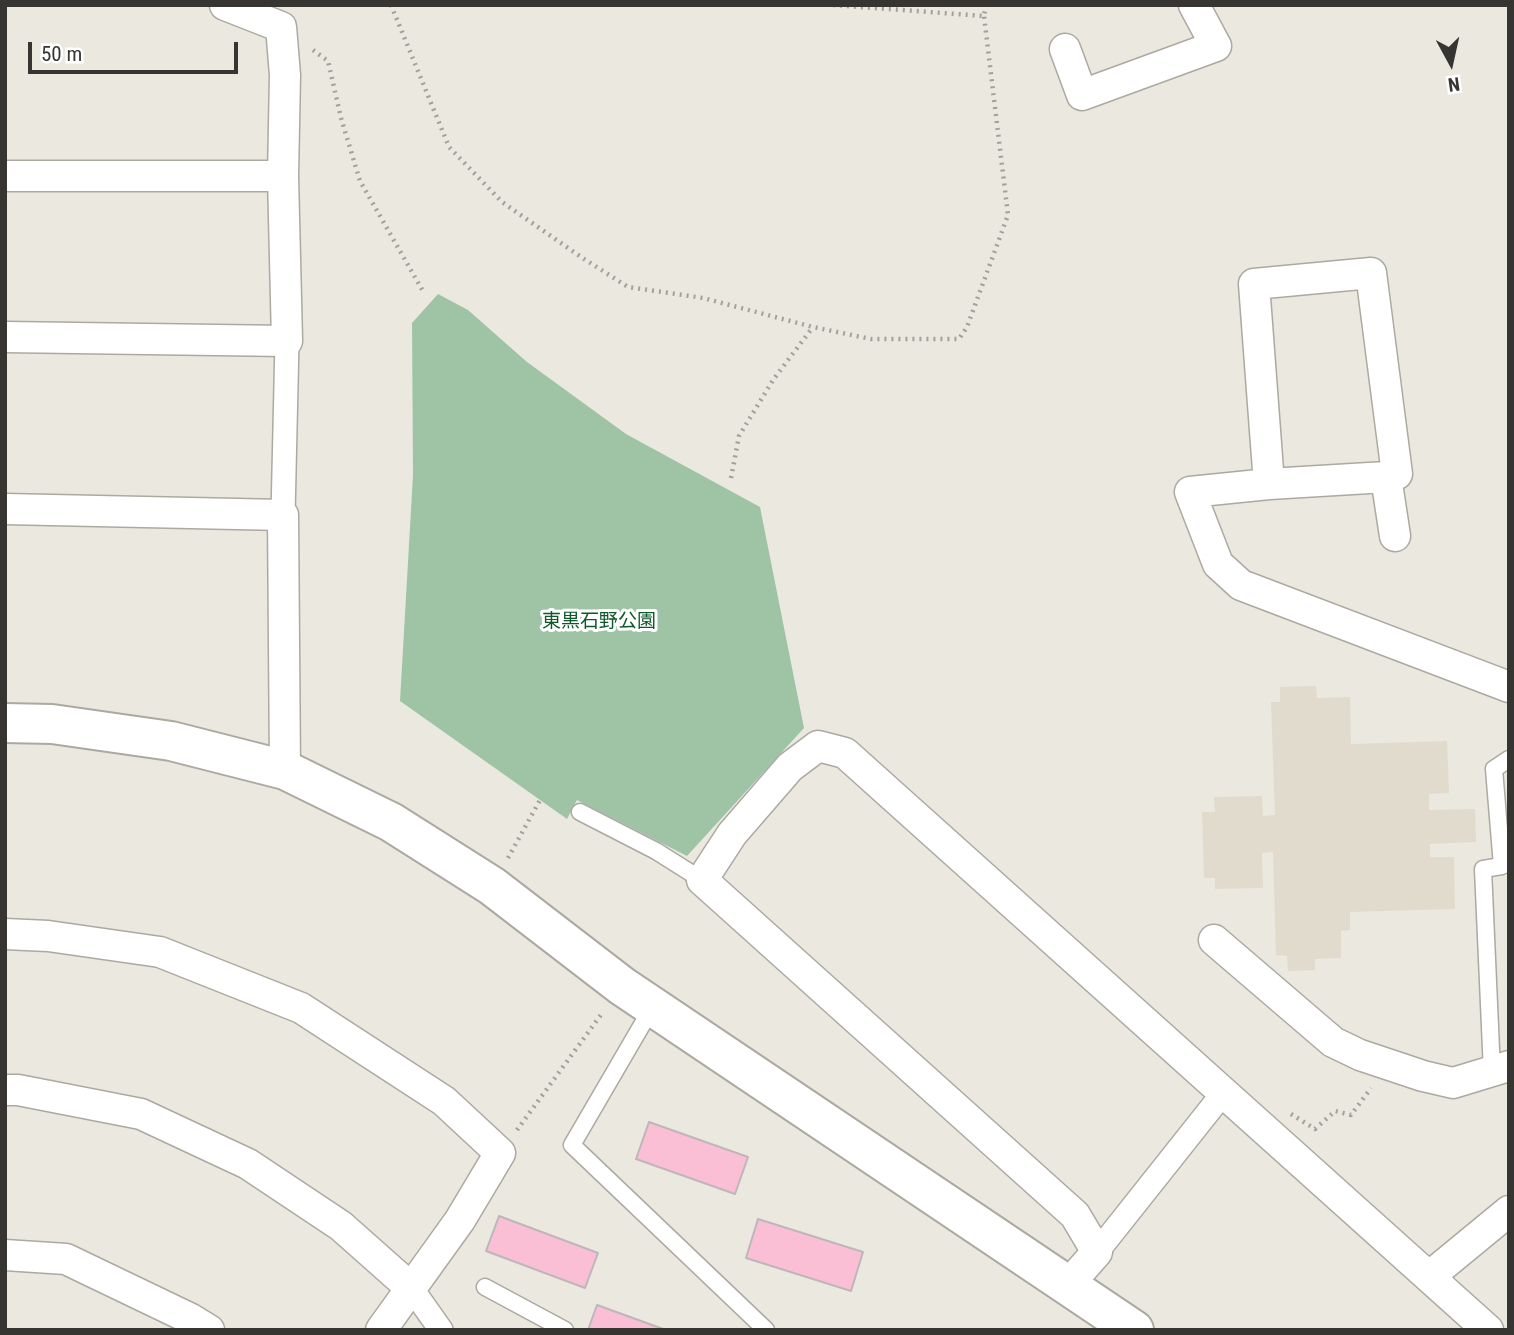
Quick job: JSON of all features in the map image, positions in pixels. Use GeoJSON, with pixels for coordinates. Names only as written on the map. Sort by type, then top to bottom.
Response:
{"type":"FeatureCollection","features":[{"type":"Feature","properties":{"kind":"street"},"geometry":{"type":"LineString","coordinates":[[225,5],[281,27],[285,75],[283,176],[288,341],[283,515],[285,770]]}},
{"type":"Feature","properties":{"kind":"street"},"geometry":{"type":"LineString","coordinates":[[1065,49],[1082,95],[1216,46],[1194,5]]}},
{"type":"Feature","properties":{"kind":"street"},"geometry":{"type":"LineString","coordinates":[[5,176],[283,176]]}},
{"type":"Feature","properties":{"kind":"street"},"geometry":{"type":"LineString","coordinates":[[1269,484],[1254,284],[1371,273],[1397,474],[1190,492],[1218,564],[1241,585],[1509,687]]}},
{"type":"Feature","properties":{"kind":"street"},"geometry":{"type":"LineString","coordinates":[[5,337],[288,341]]}},
{"type":"Feature","properties":{"kind":"street"},"geometry":{"type":"LineString","coordinates":[[1386,477],[1395,536]]}},
{"type":"Feature","properties":{"kind":"street"},"geometry":{"type":"LineString","coordinates":[[5,509],[283,515]]}},
{"type":"Feature","properties":{"kind":"street"},"geometry":{"type":"LineString","coordinates":[[5,723],[52,724],[171,741],[285,770],[391,822],[492,886],[638,996],[1134,1330]]}},
{"type":"Feature","properties":{"kind":"street"},"geometry":{"type":"LineString","coordinates":[[1097,1252],[1075,1215],[702,880],[732,834],[790,767],[818,746],[845,753],[1488,1330]]}},
{"type":"Feature","properties":{"kind":"street"},"geometry":{"type":"LineString","coordinates":[[5,934],[48,936],[160,952],[301,1008],[444,1101],[500,1153],[460,1220],[381,1330]]}},
{"type":"Feature","properties":{"kind":"street"},"geometry":{"type":"LineString","coordinates":[[1214,940],[1332,1042],[1381,1062],[1453,1083],[1500,1069]]}},
{"type":"Feature","properties":{"kind":"street"},"geometry":{"type":"LineString","coordinates":[[5,1090],[18,1090],[141,1114],[248,1164],[341,1226],[412,1289],[441,1330]]}},
{"type":"Feature","properties":{"kind":"street"},"geometry":{"type":"LineString","coordinates":[[1068,1285],[1224,1091]]}},
{"type":"Feature","properties":{"kind":"street"},"geometry":{"type":"LineString","coordinates":[[1430,1276],[1509,1211]]}},
{"type":"Feature","properties":{"kind":"street"},"geometry":{"type":"LineString","coordinates":[[5,1255],[66,1259],[191,1318],[209,1330]]}},
{"type":"Feature","properties":{"kind":"lane"},"geometry":{"type":"LineString","coordinates":[[1500,1069],[1483,869],[1502,866],[1494,769],[1509,759]]}},
{"type":"Feature","properties":{"kind":"lane"},"geometry":{"type":"LineString","coordinates":[[580,812],[656,851],[702,880]]}},
{"type":"Feature","properties":{"kind":"lane"},"geometry":{"type":"LineString","coordinates":[[638,996],[572,1145],[766,1330]]}},
{"type":"Feature","properties":{"kind":"lane"},"geometry":{"type":"LineString","coordinates":[[485,1287],[565,1330]]}},
{"type":"Feature","properties":{"kind":"path"},"geometry":{"type":"LineString","coordinates":[[391,5],[449,147],[502,202],[581,257],[628,286],[703,298],[871,339],[959,339],[967,327],[1008,215],[984,16],[986,5]]}},
{"type":"Feature","properties":{"kind":"path"},"geometry":{"type":"LineString","coordinates":[[833,5],[984,16]]}},
{"type":"Feature","properties":{"kind":"path"},"geometry":{"type":"LineString","coordinates":[[281,27],[328,61],[341,118],[360,181],[424,293]]}},
{"type":"Feature","properties":{"kind":"path"},"geometry":{"type":"LineString","coordinates":[[731,478],[739,436],[773,380],[813,327]]}},
{"type":"Feature","properties":{"kind":"path"},"geometry":{"type":"LineString","coordinates":[[492,886],[540,800]]}},
{"type":"Feature","properties":{"kind":"path"},"geometry":{"type":"LineString","coordinates":[[500,1153],[638,996]]}},
{"type":"Feature","properties":{"kind":"path"},"geometry":{"type":"LineString","coordinates":[[1270,1133],[1292,1112],[1315,1129],[1335,1111],[1351,1115],[1371,1089],[1381,1062]]}},
{"type":"Feature","properties":{"kind":"shaded area"},"geometry":{"type":"Polygon","coordinates":[[[1316,686],[1317,698],[1350,697],[1351,744],[1447,741],[1449,793],[1429,794],[1429,810],[1475,809],[1476,842],[1430,844],[1430,857],[1454,857],[1455,909],[1350,912],[1350,930],[1341,931],[1341,958],[1315,959],[1315,970],[1288,971],[1287,956],[1276,955],[1273,852],[1262,853],[1263,888],[1215,889],[1215,878],[1204,878],[1202,812],[1215,812],[1214,797],[1262,796],[1263,816],[1275,815],[1271,702],[1280,702],[1280,687],[1316,686]]]}},
{"type":"Feature","properties":{"kind":"green space","name":"東黒石野公園"},"geometry":{"type":"Polygon","coordinates":[[[438,294],[468,310],[527,362],[626,434],[760,507],[804,728],[687,856],[577,800],[567,819],[400,701],[413,475],[412,323],[438,294]]]}},
{"type":"Feature","properties":{"kind":"building"},"geometry":{"type":"Polygon","coordinates":[[[649,1122],[748,1157],[735,1194],[636,1159],[649,1122]]]}},
{"type":"Feature","properties":{"kind":"building"},"geometry":{"type":"Polygon","coordinates":[[[499,1216],[598,1253],[585,1288],[486,1251],[499,1216]]]}},
{"type":"Feature","properties":{"kind":"building"},"geometry":{"type":"Polygon","coordinates":[[[758,1219],[863,1252],[851,1291],[746,1258],[758,1219]]]}},
{"type":"Feature","properties":{"kind":"building"},"geometry":{"type":"Polygon","coordinates":[[[597,1305],[666,1330],[588,1330],[597,1305]]]}}]}
